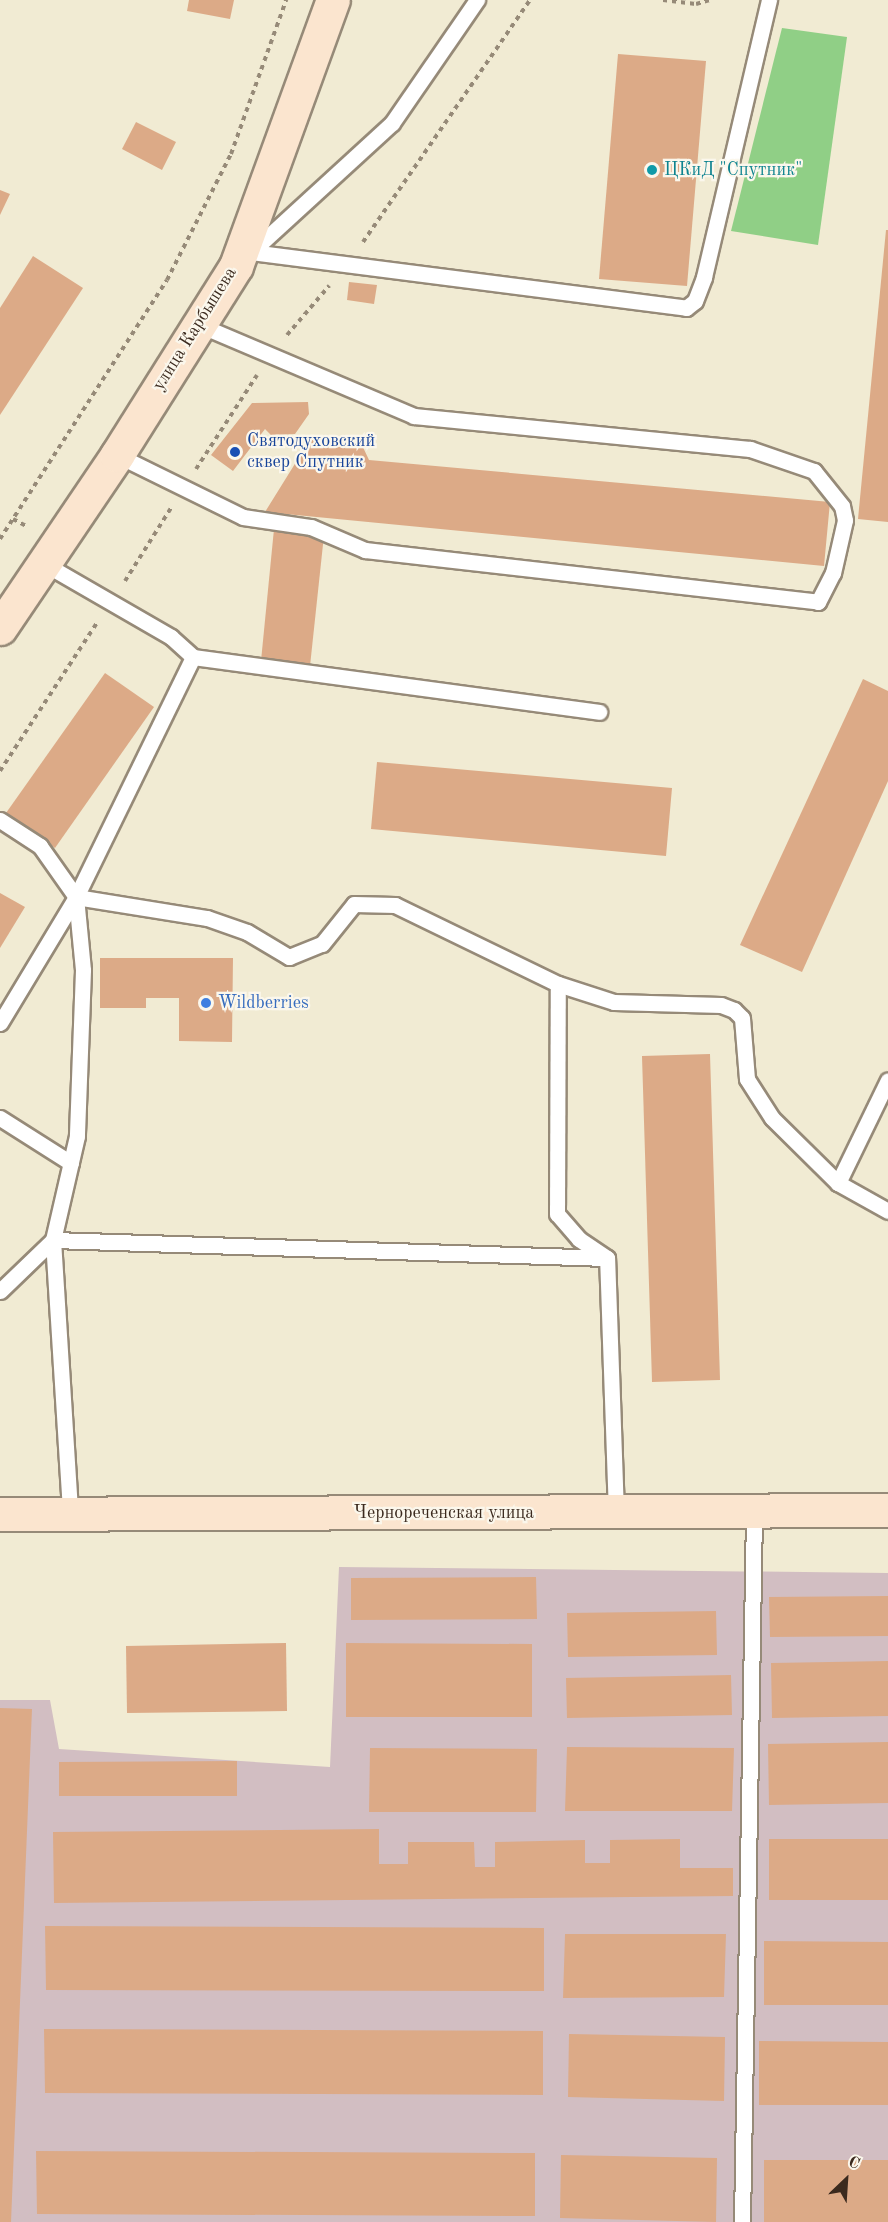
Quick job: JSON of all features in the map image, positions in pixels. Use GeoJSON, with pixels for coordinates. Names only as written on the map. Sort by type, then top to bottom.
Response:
{"type":"FeatureCollection","features":[{"type":"Feature","properties":{"kind":"main road","name":"улица Карбышева"},"geometry":{"type":"LineString","coordinates":[[0,628],[117,454],[197,324],[243,259],[333,0]]}},
{"type":"Feature","properties":{"kind":"main road","name":"Чернореченская улица"},"geometry":{"type":"LineString","coordinates":[[0,1514],[754,1513],[888,1510]]}},
{"type":"Feature","properties":{"kind":"lane"},"geometry":{"type":"LineString","coordinates":[[243,259],[392,123],[477,0]]}},
{"type":"Feature","properties":{"kind":"lane"},"geometry":{"type":"LineString","coordinates":[[243,259],[348,264],[686,308],[695,301],[704,278],[769,0]]}},
{"type":"Feature","properties":{"kind":"lane"},"geometry":{"type":"LineString","coordinates":[[117,454],[243,518],[311,527],[365,550],[818,602],[833,573],[845,520],[842,506],[814,471],[750,449],[414,416],[197,324]]}},
{"type":"Feature","properties":{"kind":"lane"},"geometry":{"type":"LineString","coordinates":[[50,553],[110,602],[171,637],[193,657],[600,712]]}},
{"type":"Feature","properties":{"kind":"lane"},"geometry":{"type":"LineString","coordinates":[[0,1023],[76,897],[193,657]]}},
{"type":"Feature","properties":{"kind":"lane"},"geometry":{"type":"LineString","coordinates":[[0,820],[40,846],[76,897],[83,970],[77,1136],[53,1240],[70,1515]]}},
{"type":"Feature","properties":{"kind":"lane"},"geometry":{"type":"LineString","coordinates":[[76,897],[207,918],[247,932],[289,957],[322,944],[354,904],[395,905],[558,984],[614,1002],[721,1005],[734,1010],[742,1018],[747,1079],[772,1118],[838,1183],[888,1210]]}},
{"type":"Feature","properties":{"kind":"lane"},"geometry":{"type":"LineString","coordinates":[[558,984],[557,1214],[579,1239],[607,1258]]}},
{"type":"Feature","properties":{"kind":"lane"},"geometry":{"type":"LineString","coordinates":[[838,1183],[888,1080]]}},
{"type":"Feature","properties":{"kind":"lane"},"geometry":{"type":"LineString","coordinates":[[0,1118],[71,1164]]}},
{"type":"Feature","properties":{"kind":"lane"},"geometry":{"type":"LineString","coordinates":[[0,1291],[53,1240],[607,1258]]}},
{"type":"Feature","properties":{"kind":"lane"},"geometry":{"type":"LineString","coordinates":[[607,1258],[616,1513]]}},
{"type":"Feature","properties":{"kind":"lane"},"geometry":{"type":"LineString","coordinates":[[742,2222],[754,1513]]}},
{"type":"Feature","properties":{"kind":"path"},"geometry":{"type":"LineString","coordinates":[[0,539],[167,280],[231,154],[286,0]]}},
{"type":"Feature","properties":{"kind":"path"},"geometry":{"type":"LineString","coordinates":[[0,771],[270,355],[348,264],[530,0]]}},
{"type":"Feature","properties":{"kind":"path"},"geometry":{"type":"LineString","coordinates":[[663,0],[696,4],[710,0]]}},
{"type":"Feature","properties":{"kind":"path"},"geometry":{"type":"LineString","coordinates":[[13,519],[50,553]]}},
{"type":"Feature","properties":{"kind":"path"},"geometry":{"type":"LineString","coordinates":[[115,575],[125,581]]}},
{"type":"Feature","properties":{"kind":"shaded area"},"geometry":{"type":"Polygon","coordinates":[[[339,1567],[888,1573],[888,2222],[0,2222],[0,1700],[50,1700],[59,1749],[330,1767],[339,1567]]]}},
{"type":"Feature","properties":{"kind":"green space"},"geometry":{"type":"Polygon","coordinates":[[[782,28],[847,37],[818,245],[731,231],[782,28]]]}},
{"type":"Feature","properties":{"kind":"building"},"geometry":{"type":"Polygon","coordinates":[[[189,0],[234,0],[230,19],[187,11],[189,0]]]}},
{"type":"Feature","properties":{"kind":"building","name":"ЦКиД \"Спутник\""},"geometry":{"type":"Polygon","coordinates":[[[618,54],[706,61],[687,286],[599,279],[618,54]]]}},
{"type":"Feature","properties":{"kind":"building"},"geometry":{"type":"Polygon","coordinates":[[[136,122],[176,142],[162,170],[122,149],[136,122]]]}},
{"type":"Feature","properties":{"kind":"building"},"geometry":{"type":"Polygon","coordinates":[[[0,190],[10,194],[0,215],[0,190]]]}},
{"type":"Feature","properties":{"kind":"building"},"geometry":{"type":"Polygon","coordinates":[[[886,230],[888,230],[888,522],[858,519],[886,230]]]}},
{"type":"Feature","properties":{"kind":"building"},"geometry":{"type":"Polygon","coordinates":[[[33,256],[83,288],[0,415],[0,308],[33,256]]]}},
{"type":"Feature","properties":{"kind":"building"},"geometry":{"type":"Polygon","coordinates":[[[349,282],[377,285],[374,304],[347,300],[349,282]]]}},
{"type":"Feature","properties":{"kind":"building"},"geometry":{"type":"Polygon","coordinates":[[[308,402],[309,414],[295,434],[271,435],[265,429],[233,471],[211,455],[252,403],[308,402]]]}},
{"type":"Feature","properties":{"kind":"building"},"geometry":{"type":"Polygon","coordinates":[[[311,438],[361,443],[369,460],[830,502],[824,566],[265,512],[311,438]]]}},
{"type":"Feature","properties":{"kind":"building"},"geometry":{"type":"Polygon","coordinates":[[[274,529],[324,535],[310,666],[261,661],[274,529]]]}},
{"type":"Feature","properties":{"kind":"building"},"geometry":{"type":"Polygon","coordinates":[[[105,673],[154,707],[55,848],[6,813],[105,673]]]}},
{"type":"Feature","properties":{"kind":"building"},"geometry":{"type":"Polygon","coordinates":[[[863,679],[888,691],[888,781],[802,972],[740,945],[863,679]]]}},
{"type":"Feature","properties":{"kind":"building"},"geometry":{"type":"Polygon","coordinates":[[[377,762],[672,788],[666,856],[371,829],[377,762]]]}},
{"type":"Feature","properties":{"kind":"building"},"geometry":{"type":"Polygon","coordinates":[[[0,893],[25,907],[0,948],[0,893]]]}},
{"type":"Feature","properties":{"kind":"building","name":"Wildberries"},"geometry":{"type":"Polygon","coordinates":[[[100,958],[233,958],[232,1042],[179,1041],[179,998],[146,998],[146,1008],[100,1008],[100,958]]]}},
{"type":"Feature","properties":{"kind":"building"},"geometry":{"type":"Polygon","coordinates":[[[710,1054],[720,1380],[652,1382],[642,1056],[710,1054]]]}},
{"type":"Feature","properties":{"kind":"building"},"geometry":{"type":"Polygon","coordinates":[[[536,1577],[537,1619],[351,1620],[351,1578],[536,1577]]]}},
{"type":"Feature","properties":{"kind":"building"},"geometry":{"type":"Polygon","coordinates":[[[888,1596],[888,1636],[770,1637],[769,1597],[888,1596]]]}},
{"type":"Feature","properties":{"kind":"building"},"geometry":{"type":"Polygon","coordinates":[[[716,1611],[717,1655],[568,1657],[567,1613],[716,1611]]]}},
{"type":"Feature","properties":{"kind":"building"},"geometry":{"type":"Polygon","coordinates":[[[286,1643],[287,1711],[127,1713],[126,1646],[286,1643]]]}},
{"type":"Feature","properties":{"kind":"building"},"geometry":{"type":"Polygon","coordinates":[[[346,1643],[532,1644],[532,1717],[346,1717],[346,1643]]]}},
{"type":"Feature","properties":{"kind":"building"},"geometry":{"type":"Polygon","coordinates":[[[888,1661],[888,1716],[772,1718],[771,1663],[888,1661]]]}},
{"type":"Feature","properties":{"kind":"building"},"geometry":{"type":"Polygon","coordinates":[[[731,1675],[732,1715],[567,1718],[566,1678],[731,1675]]]}},
{"type":"Feature","properties":{"kind":"building"},"geometry":{"type":"Polygon","coordinates":[[[0,1708],[32,1709],[11,2222],[0,2222],[0,1708]]]}},
{"type":"Feature","properties":{"kind":"building"},"geometry":{"type":"Polygon","coordinates":[[[888,1742],[888,1803],[769,1805],[768,1744],[888,1742]]]}},
{"type":"Feature","properties":{"kind":"building"},"geometry":{"type":"Polygon","coordinates":[[[567,1747],[734,1748],[732,1811],[565,1811],[567,1747]]]}},
{"type":"Feature","properties":{"kind":"building"},"geometry":{"type":"Polygon","coordinates":[[[370,1748],[537,1749],[536,1812],[369,1812],[370,1748]]]}},
{"type":"Feature","properties":{"kind":"building"},"geometry":{"type":"Polygon","coordinates":[[[237,1761],[237,1796],[59,1796],[59,1762],[237,1761]]]}},
{"type":"Feature","properties":{"kind":"building"},"geometry":{"type":"Polygon","coordinates":[[[379,1829],[379,1864],[408,1864],[408,1842],[474,1842],[475,1867],[495,1867],[495,1842],[585,1840],[585,1863],[610,1863],[610,1840],[680,1839],[680,1868],[733,1868],[733,1896],[54,1903],[53,1832],[379,1829]]]}},
{"type":"Feature","properties":{"kind":"building"},"geometry":{"type":"Polygon","coordinates":[[[769,1839],[888,1839],[888,1900],[769,1900],[769,1839]]]}},
{"type":"Feature","properties":{"kind":"building"},"geometry":{"type":"Polygon","coordinates":[[[45,1926],[544,1928],[544,1991],[46,1990],[45,1926]]]}},
{"type":"Feature","properties":{"kind":"building"},"geometry":{"type":"Polygon","coordinates":[[[565,1934],[726,1934],[724,1997],[563,1998],[565,1934]]]}},
{"type":"Feature","properties":{"kind":"building"},"geometry":{"type":"Polygon","coordinates":[[[764,1941],[888,1942],[888,2005],[764,2005],[764,1941]]]}},
{"type":"Feature","properties":{"kind":"building"},"geometry":{"type":"Polygon","coordinates":[[[44,2029],[543,2031],[543,2095],[45,2093],[44,2029]]]}},
{"type":"Feature","properties":{"kind":"building"},"geometry":{"type":"Polygon","coordinates":[[[569,2034],[725,2037],[724,2101],[568,2097],[569,2034]]]}},
{"type":"Feature","properties":{"kind":"building"},"geometry":{"type":"Polygon","coordinates":[[[759,2041],[888,2042],[888,2105],[759,2105],[759,2041]]]}},
{"type":"Feature","properties":{"kind":"building"},"geometry":{"type":"Polygon","coordinates":[[[36,2151],[535,2153],[535,2216],[37,2214],[36,2151]]]}},
{"type":"Feature","properties":{"kind":"building"},"geometry":{"type":"Polygon","coordinates":[[[561,2155],[717,2158],[716,2222],[560,2218],[561,2155]]]}},
{"type":"Feature","properties":{"kind":"building"},"geometry":{"type":"Polygon","coordinates":[[[764,2160],[888,2160],[888,2222],[764,2222],[764,2160]]]}},
{"type":"Feature","properties":{"kind":"place","name":"ЦКиД \"Спутник\""},"geometry":{"type":"Point","coordinates":[652,170]}},
{"type":"Feature","properties":{"kind":"place","name":"Святодуховский сквер Спутник"},"geometry":{"type":"Point","coordinates":[235,452]}},
{"type":"Feature","properties":{"kind":"place","name":"Wildberries"},"geometry":{"type":"Point","coordinates":[206,1003]}}]}
